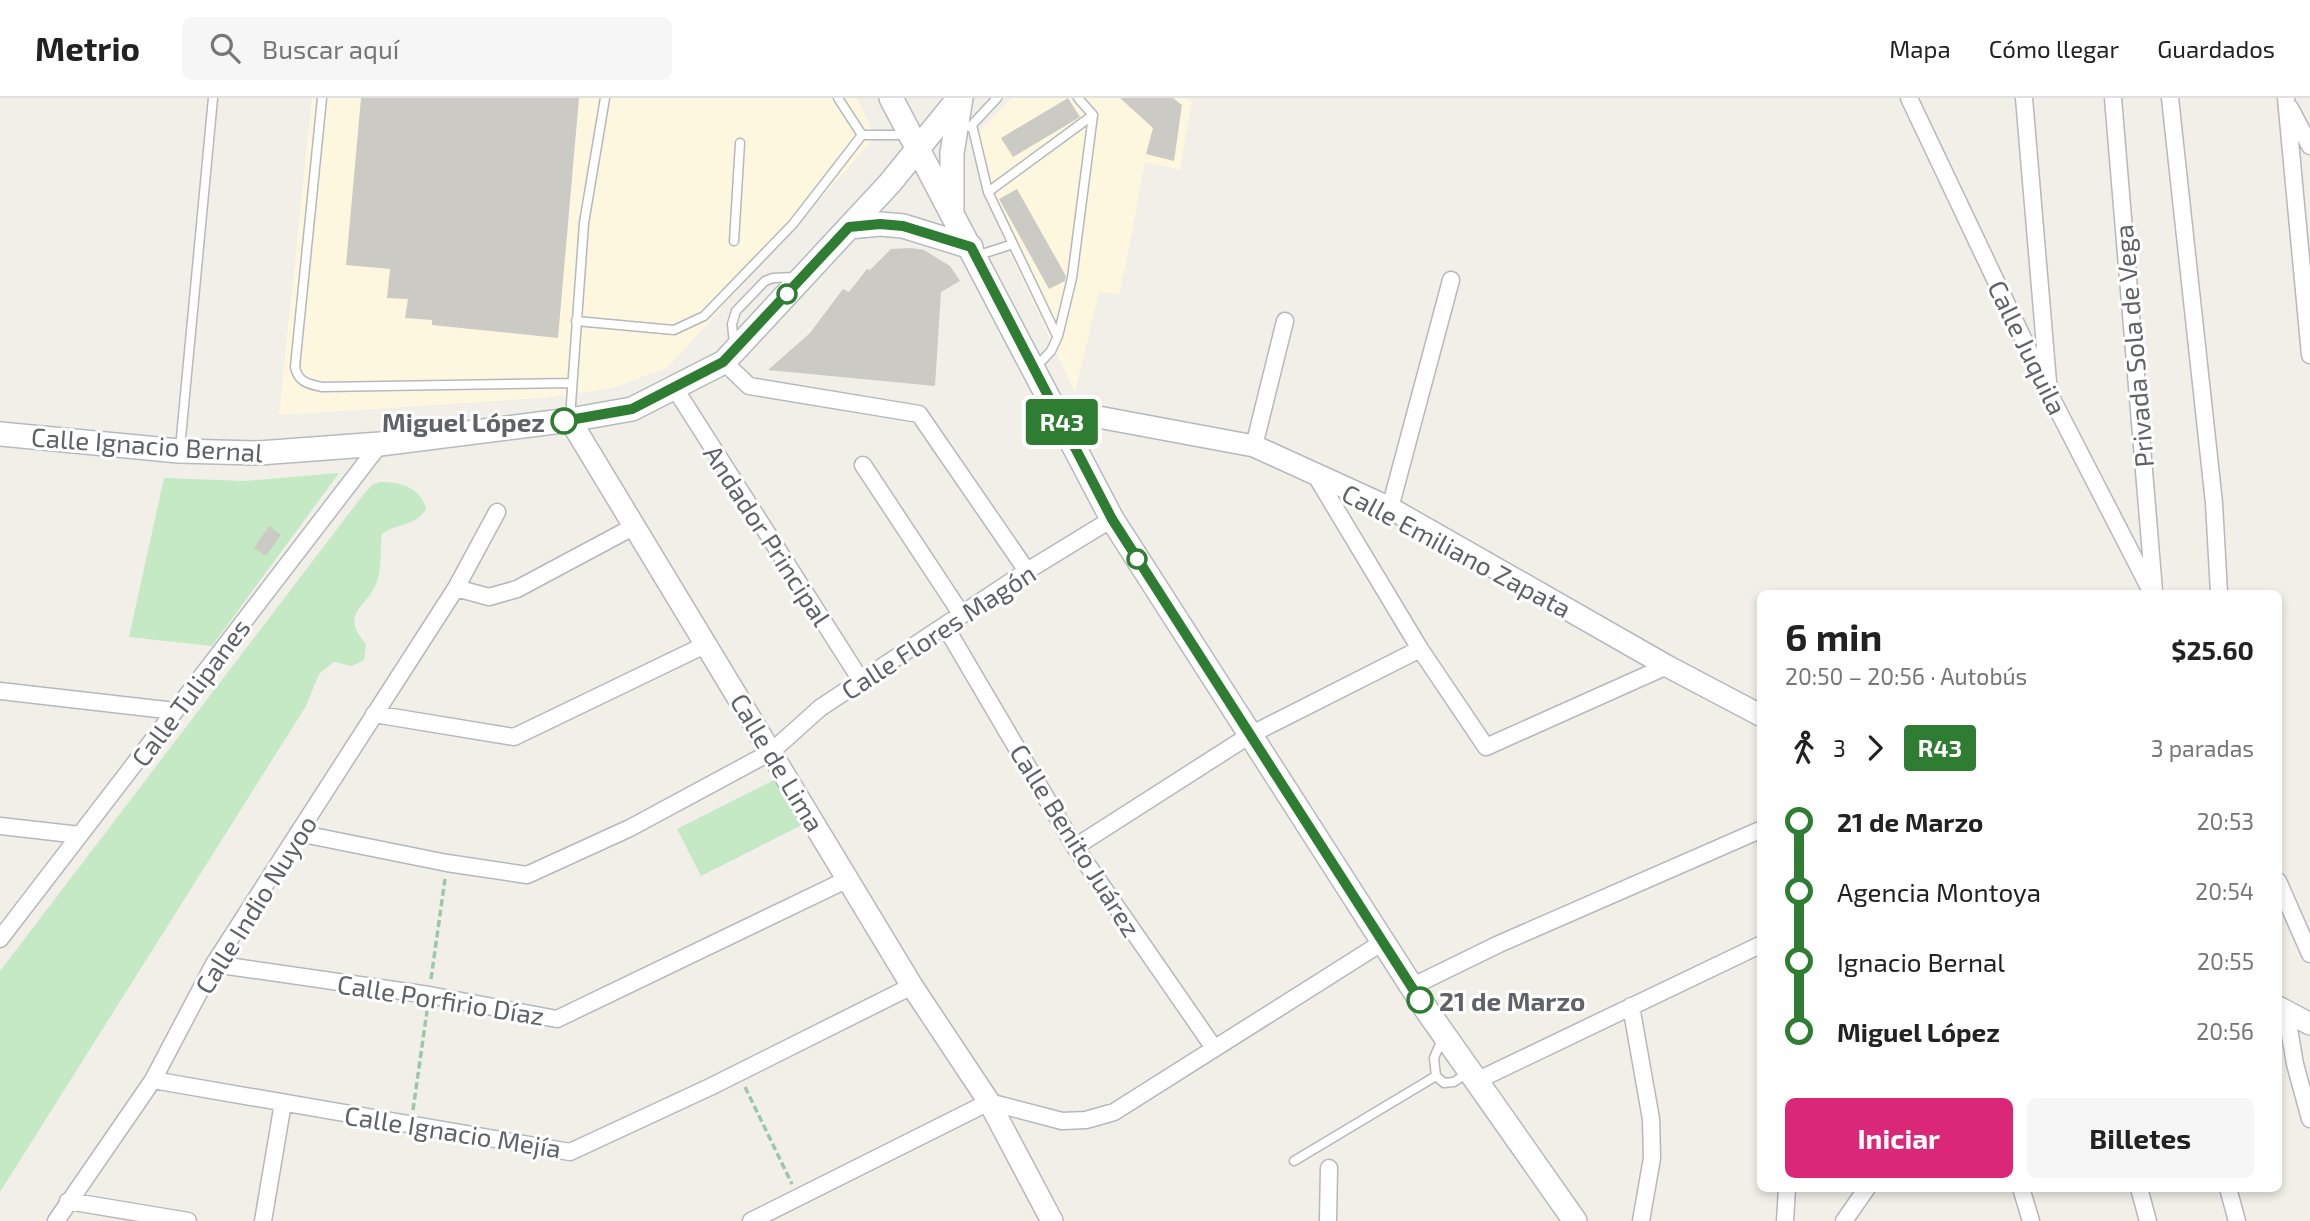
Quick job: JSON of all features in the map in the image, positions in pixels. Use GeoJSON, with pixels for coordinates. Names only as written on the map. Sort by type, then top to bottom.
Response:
{"type":"FeatureCollection","features":[{"type":"Feature","properties":{"kind":"main road"},"geometry":{"type":"LineString","coordinates":[[891,98],[1112,519],[1411,987],[1575,1221]]}},
{"type":"Feature","properties":{"kind":"main road","name":"Calle Ignacio Bernal"},"geometry":{"type":"LineString","coordinates":[[0,434],[180,451],[259,453],[380,444],[570,420],[632,409],[729,356],[849,227],[915,143],[960,98]]}},
{"type":"Feature","properties":{"kind":"main road"},"geometry":{"type":"LineString","coordinates":[[952,212],[954,143],[960,98]]}},
{"type":"Feature","properties":{"kind":"main road"},"geometry":{"type":"LineString","coordinates":[[849,227],[880,224],[903,226],[973,252]]}},
{"type":"Feature","properties":{"kind":"street","name":"Calle Juquila"},"geometry":{"type":"LineString","coordinates":[[1909,98],[2049,393],[2151,590]]}},
{"type":"Feature","properties":{"kind":"street"},"geometry":{"type":"LineString","coordinates":[[2024,98],[2049,393]]}},
{"type":"Feature","properties":{"kind":"street","name":"Privada Sola de Vega"},"geometry":{"type":"LineString","coordinates":[[2113,98],[2153,590]]}},
{"type":"Feature","properties":{"kind":"street"},"geometry":{"type":"LineString","coordinates":[[2170,98],[2214,503],[2218,590]]}},
{"type":"Feature","properties":{"kind":"street"},"geometry":{"type":"LineString","coordinates":[[2285,99],[2310,146]]}},
{"type":"Feature","properties":{"kind":"street"},"geometry":{"type":"LineString","coordinates":[[2285,99],[2310,355]]}},
{"type":"Feature","properties":{"kind":"street"},"geometry":{"type":"LineString","coordinates":[[1390,509],[1451,280]]}},
{"type":"Feature","properties":{"kind":"street"},"geometry":{"type":"LineString","coordinates":[[1254,446],[1285,321]]}},
{"type":"Feature","properties":{"kind":"street"},"geometry":{"type":"LineString","coordinates":[[729,356],[749,386],[919,414],[1027,571]]}},
{"type":"Feature","properties":{"kind":"street","name":"Andador Principal"},"geometry":{"type":"LineString","coordinates":[[674,387],[862,682]]}},
{"type":"Feature","properties":{"kind":"street","name":"Calle Emiliano Zapata"},"geometry":{"type":"LineString","coordinates":[[1055,409],[1254,446],[1390,509],[1667,666],[1757,713]]}},
{"type":"Feature","properties":{"kind":"street","name":"Calle de Lima"},"geometry":{"type":"LineString","coordinates":[[570,420],[912,986],[989,1102],[1052,1221]]}},
{"type":"Feature","properties":{"kind":"street","name":"Calle Tulipanes"},"geometry":{"type":"LineString","coordinates":[[0,939],[380,444]]}},
{"type":"Feature","properties":{"kind":"street"},"geometry":{"type":"LineString","coordinates":[[863,465],[962,615]]}},
{"type":"Feature","properties":{"kind":"street"},"geometry":{"type":"LineString","coordinates":[[1316,475],[1420,649],[1486,747],[1667,666]]}},
{"type":"Feature","properties":{"kind":"street","name":"Calle Indio Nuyoo"},"geometry":{"type":"LineString","coordinates":[[56,1221],[153,1080],[214,964],[456,588],[497,512]]}},
{"type":"Feature","properties":{"kind":"street","name":"Calle Flores Magón"},"geometry":{"type":"LineString","coordinates":[[298,832],[447,863],[527,875],[630,828],[771,752],[820,708],[1027,571],[1112,519]]}},
{"type":"Feature","properties":{"kind":"street"},"geometry":{"type":"LineString","coordinates":[[456,588],[489,597],[517,589],[633,527]]}},
{"type":"Feature","properties":{"kind":"street","name":"Calle Benito Juárez"},"geometry":{"type":"LineString","coordinates":[[945,626],[1075,847],[1214,1048]]}},
{"type":"Feature","properties":{"kind":"street"},"geometry":{"type":"LineString","coordinates":[[374,713],[514,737],[707,643]]}},
{"type":"Feature","properties":{"kind":"street"},"geometry":{"type":"LineString","coordinates":[[1075,847],[1250,735],[1420,649]]}},
{"type":"Feature","properties":{"kind":"street"},"geometry":{"type":"LineString","coordinates":[[0,691],[175,711]]}},
{"type":"Feature","properties":{"kind":"street"},"geometry":{"type":"LineString","coordinates":[[0,826],[80,835]]}},
{"type":"Feature","properties":{"kind":"street"},"geometry":{"type":"LineString","coordinates":[[1411,987],[1499,944],[1757,831]]}},
{"type":"Feature","properties":{"kind":"street","name":"Calle Porfirio Díaz"},"geometry":{"type":"LineString","coordinates":[[214,964],[429,995],[557,1019],[848,878]]}},
{"type":"Feature","properties":{"kind":"street"},"geometry":{"type":"LineString","coordinates":[[2282,890],[2310,954]]}},
{"type":"Feature","properties":{"kind":"street"},"geometry":{"type":"LineString","coordinates":[[751,1221],[989,1102],[1062,1121],[1086,1119],[1114,1112],[1383,942]]}},
{"type":"Feature","properties":{"kind":"street"},"geometry":{"type":"LineString","coordinates":[[1473,1076],[1757,946]]}},
{"type":"Feature","properties":{"kind":"street","name":"Calle Ignacio Mejía"},"geometry":{"type":"LineString","coordinates":[[153,1080],[570,1152],[912,986]]}},
{"type":"Feature","properties":{"kind":"street"},"geometry":{"type":"LineString","coordinates":[[1631,1006],[1651,1119],[1652,1157],[1641,1221]]}},
{"type":"Feature","properties":{"kind":"street"},"geometry":{"type":"LineString","coordinates":[[2282,1009],[2310,1024]]}},
{"type":"Feature","properties":{"kind":"street"},"geometry":{"type":"LineString","coordinates":[[2282,1009],[2310,1119]]}},
{"type":"Feature","properties":{"kind":"street"},"geometry":{"type":"LineString","coordinates":[[263,1221],[283,1103]]}},
{"type":"Feature","properties":{"kind":"street"},"geometry":{"type":"LineString","coordinates":[[1328,1221],[1329,1168]]}},
{"type":"Feature","properties":{"kind":"street"},"geometry":{"type":"LineString","coordinates":[[1785,1221],[1787,1192]]}},
{"type":"Feature","properties":{"kind":"street"},"geometry":{"type":"LineString","coordinates":[[1843,1221],[1864,1192]]}},
{"type":"Feature","properties":{"kind":"street"},"geometry":{"type":"LineString","coordinates":[[2022,1192],[2031,1221]]}},
{"type":"Feature","properties":{"kind":"street"},"geometry":{"type":"LineString","coordinates":[[2140,1192],[2148,1221]]}},
{"type":"Feature","properties":{"kind":"street"},"geometry":{"type":"LineString","coordinates":[[2229,1192],[2237,1221]]}},
{"type":"Feature","properties":{"kind":"street"},"geometry":{"type":"LineString","coordinates":[[68,1201],[188,1221]]}},
{"type":"Feature","properties":{"kind":"lane"},"geometry":{"type":"LineString","coordinates":[[180,451],[213,98]]}},
{"type":"Feature","properties":{"kind":"lane"},"geometry":{"type":"LineString","coordinates":[[322,98],[300,298],[296,374],[305,383],[322,387],[571,383]]}},
{"type":"Feature","properties":{"kind":"lane"},"geometry":{"type":"LineString","coordinates":[[570,420],[584,223],[605,98]]}},
{"type":"Feature","properties":{"kind":"lane"},"geometry":{"type":"LineString","coordinates":[[838,98],[862,135],[915,143]]}},
{"type":"Feature","properties":{"kind":"lane"},"geometry":{"type":"LineString","coordinates":[[954,143],[997,98]]}},
{"type":"Feature","properties":{"kind":"lane"},"geometry":{"type":"LineString","coordinates":[[1034,369],[1051,351],[1058,336],[1072,278],[1093,115],[1078,98]]}},
{"type":"Feature","properties":{"kind":"lane"},"geometry":{"type":"LineString","coordinates":[[988,192],[1093,115]]}},
{"type":"Feature","properties":{"kind":"lane"},"geometry":{"type":"LineString","coordinates":[[972,125],[988,192],[1058,336]]}},
{"type":"Feature","properties":{"kind":"lane"},"geometry":{"type":"LineString","coordinates":[[576,321],[674,330],[704,316],[793,225],[862,135]]}},
{"type":"Feature","properties":{"kind":"lane"},"geometry":{"type":"LineString","coordinates":[[734,240],[740,143]]}},
{"type":"Feature","properties":{"kind":"lane"},"geometry":{"type":"LineString","coordinates":[[973,252],[1013,244]]}},
{"type":"Feature","properties":{"kind":"lane"},"geometry":{"type":"LineString","coordinates":[[1444,1034],[1434,1058],[1436,1076],[1444,1083],[1473,1076]]}},
{"type":"Feature","properties":{"kind":"lane"},"geometry":{"type":"LineString","coordinates":[[1294,1161],[1436,1076]]}},
{"type":"Feature","properties":{"kind":"path"},"geometry":{"type":"LineString","coordinates":[[738,1072],[799,1196]]}},
{"type":"Feature","properties":{"kind":"shaded area"},"geometry":{"type":"Polygon","coordinates":[[[312,98],[856,98],[876,137],[667,368],[612,388],[544,398],[279,415],[312,98]]]}},
{"type":"Feature","properties":{"kind":"shaded area"},"geometry":{"type":"Polygon","coordinates":[[[1012,98],[1187,98],[1192,102],[1180,170],[1145,162],[1120,294],[1099,292],[1075,393],[984,197],[990,174],[977,149],[978,139],[982,129],[1012,98]]]}},
{"type":"Feature","properties":{"kind":"green space"},"geometry":{"type":"Polygon","coordinates":[[[339,473],[212,646],[129,637],[164,478],[245,481],[339,473]]]}},
{"type":"Feature","properties":{"kind":"green space"},"geometry":{"type":"Polygon","coordinates":[[[380,482],[408,487],[419,495],[426,508],[418,518],[382,534],[378,578],[369,597],[355,616],[358,633],[366,644],[364,660],[352,666],[334,662],[319,674],[306,706],[0,1192],[0,971],[363,495],[372,485],[380,482]]]}},
{"type":"Feature","properties":{"kind":"green space"},"geometry":{"type":"Polygon","coordinates":[[[776,779],[804,824],[701,876],[677,829],[776,779]]]}},
{"type":"Feature","properties":{"kind":"building"},"geometry":{"type":"Polygon","coordinates":[[[361,98],[579,98],[558,338],[432,325],[432,320],[405,318],[408,299],[387,298],[390,269],[346,265],[361,98]]]}},
{"type":"Feature","properties":{"kind":"building"},"geometry":{"type":"Polygon","coordinates":[[[1068,98],[1080,117],[1013,157],[1001,138],[1068,98]]]}},
{"type":"Feature","properties":{"kind":"building"},"geometry":{"type":"Polygon","coordinates":[[[1120,98],[1173,98],[1182,105],[1174,161],[1146,154],[1153,128],[1120,98]]]}},
{"type":"Feature","properties":{"kind":"building"},"geometry":{"type":"Polygon","coordinates":[[[1017,189],[1066,276],[1065,281],[1049,289],[999,199],[1017,189]]]}},
{"type":"Feature","properties":{"kind":"building"},"geometry":{"type":"Polygon","coordinates":[[[891,249],[924,250],[950,266],[960,281],[941,292],[935,386],[768,370],[810,333],[843,289],[849,292],[867,269],[870,270],[891,249]]]}},
{"type":"Feature","properties":{"kind":"building"},"geometry":{"type":"Polygon","coordinates":[[[269,526],[281,535],[266,556],[254,548],[269,526]]]}},
{"type":"Feature","properties":{"kind":"bus line","name":"R43"},"geometry":{"type":"LineString","coordinates":[[564,421],[632,409],[723,362],[849,227],[880,224],[903,226],[971,247],[1112,519],[1420,1000]]}},
{"type":"Feature","properties":{"kind":"place","name":"Miguel López"},"geometry":{"type":"Point","coordinates":[564,421]}},
{"type":"Feature","properties":{"kind":"place","name":"21 de Marzo"},"geometry":{"type":"Point","coordinates":[1420,1000]}}]}
